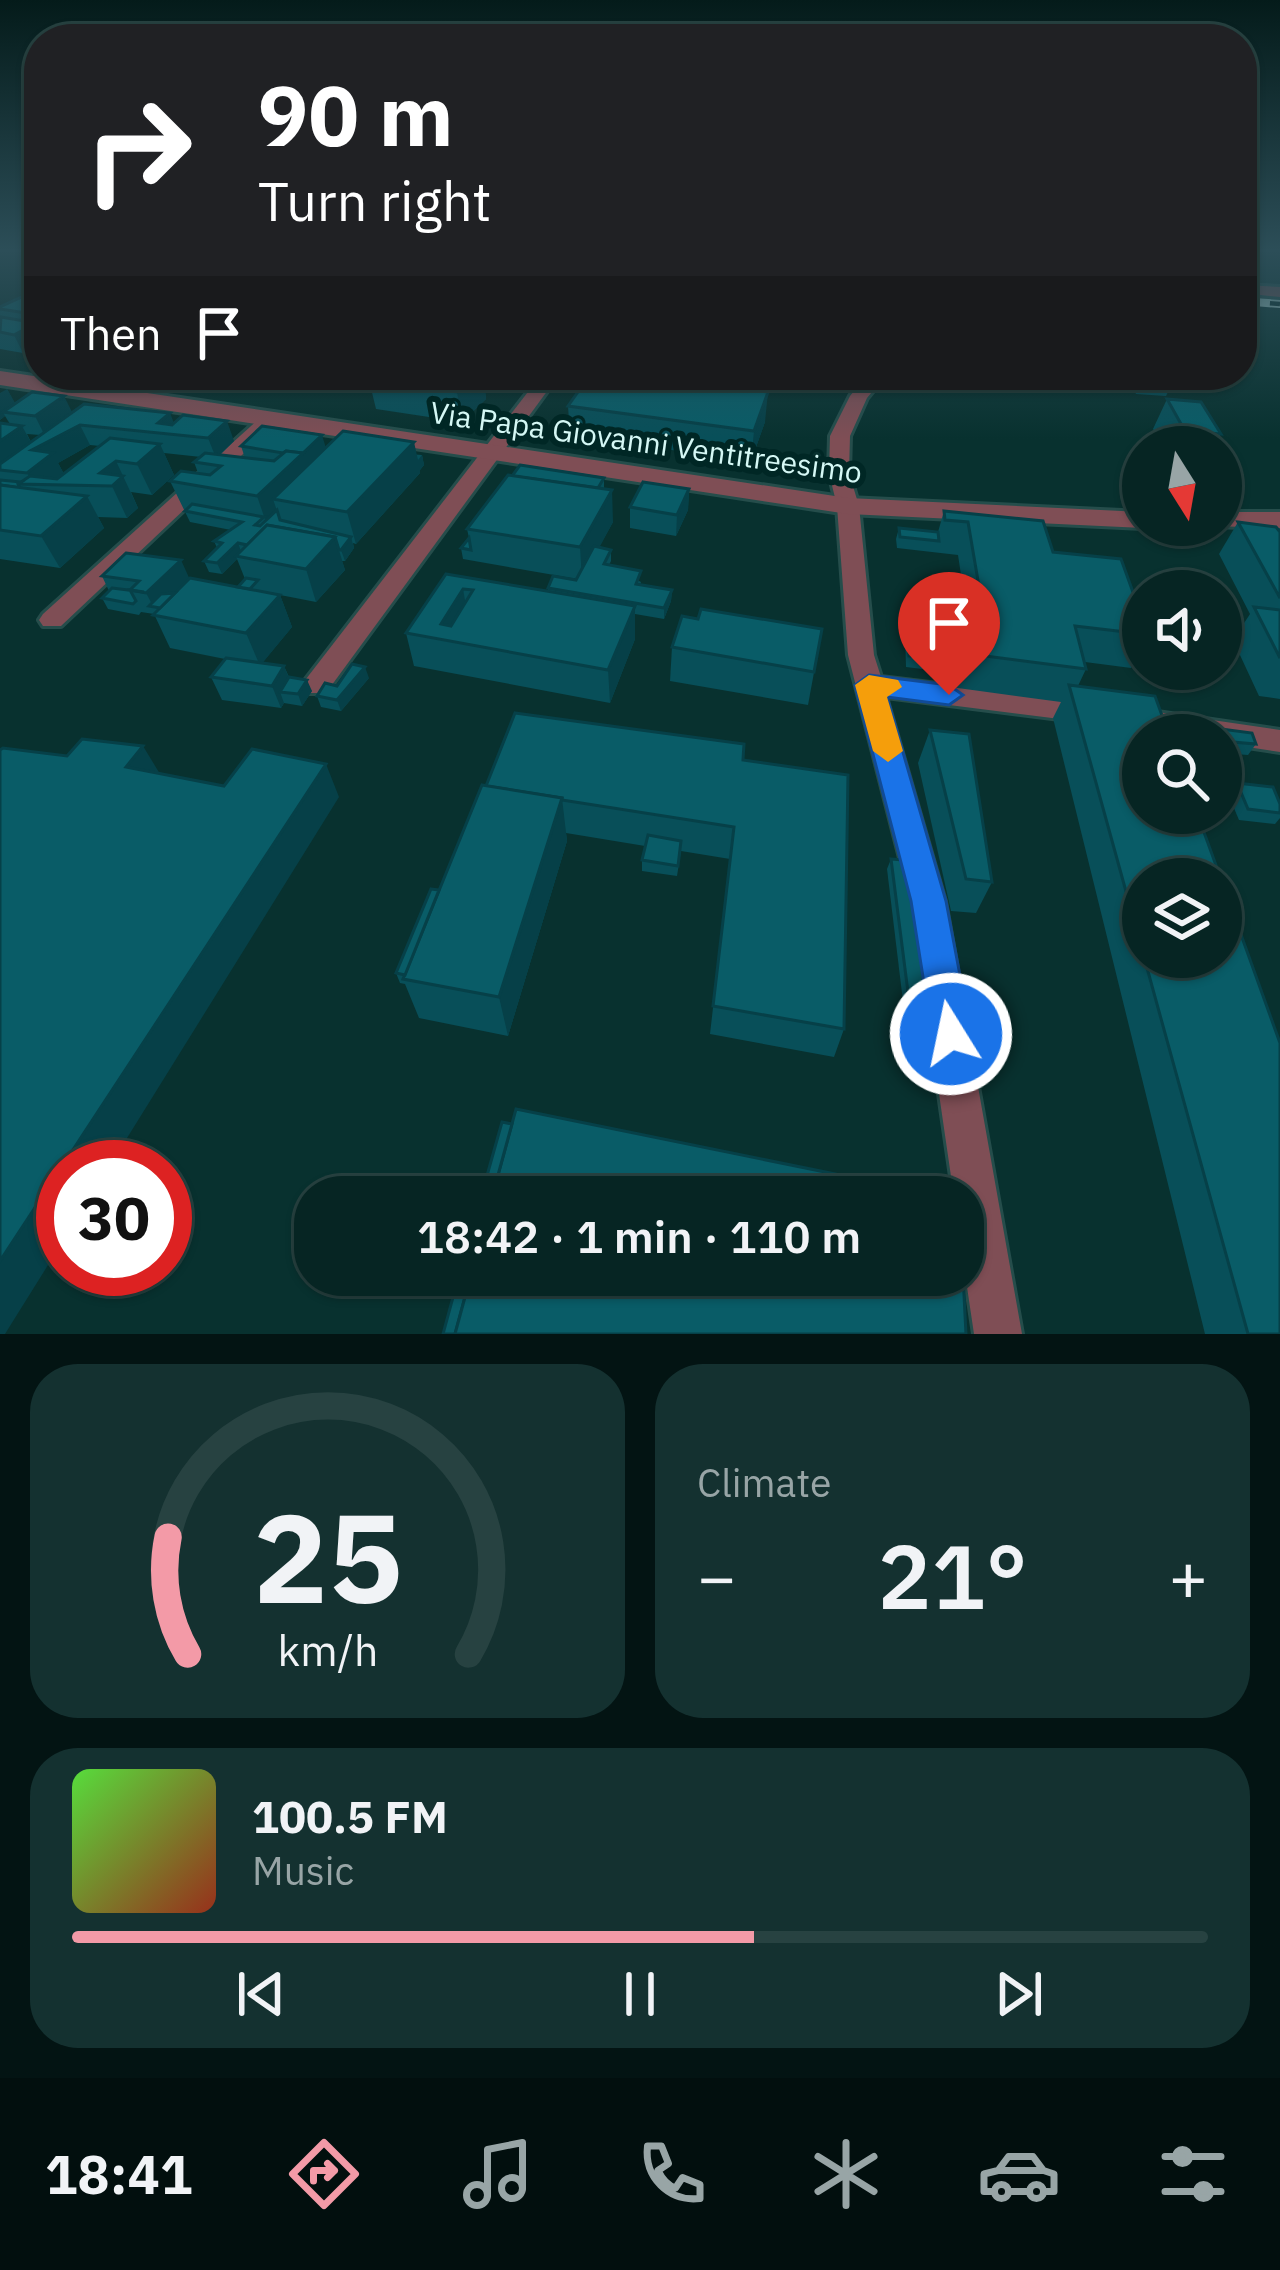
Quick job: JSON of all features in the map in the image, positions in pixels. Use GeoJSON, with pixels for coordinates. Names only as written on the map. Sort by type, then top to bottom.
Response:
{"type":"FeatureCollection","features":[{"type":"Feature","properties":{"kind":"street","name":"Via Papa Giovanni Ventitreesimo"},"geometry":{"type":"LineString","coordinates":[[70,390],[848,506],[1122,519]]}},
{"type":"Feature","properties":{"kind":"street"},"geometry":{"type":"LineString","coordinates":[[316,686],[538,390]]}},
{"type":"Feature","properties":{"kind":"street"},"geometry":{"type":"LineString","coordinates":[[864,390],[841,436],[839,472],[848,506],[861,655],[928,901],[998,1334]]}},
{"type":"Feature","properties":{"kind":"street"},"geometry":{"type":"LineString","coordinates":[[52,620],[268,421]]}},
{"type":"Feature","properties":{"kind":"street"},"geometry":{"type":"LineString","coordinates":[[1242,520],[1280,520]]}},
{"type":"Feature","properties":{"kind":"street"},"geometry":{"type":"LineString","coordinates":[[869,685],[1280,741]]}},
{"type":"Feature","properties":{"kind":"building"},"geometry":{"type":"Polygon","coordinates":[[[1,317],[24,321],[24,330],[14,335],[0,332],[1,317]]]}},
{"type":"Feature","properties":{"kind":"building"},"geometry":{"type":"Polygon","coordinates":[[[579,390],[768,392],[754,431],[568,406],[579,390]]]}},
{"type":"Feature","properties":{"kind":"building"},"geometry":{"type":"Polygon","coordinates":[[[32,392],[64,396],[35,416],[3,412],[32,392]]]}},
{"type":"Feature","properties":{"kind":"building"},"geometry":{"type":"Polygon","coordinates":[[[1167,399],[1201,402],[1216,426],[1182,426],[1167,399]]]}},
{"type":"Feature","properties":{"kind":"building"},"geometry":{"type":"Polygon","coordinates":[[[84,404],[170,413],[158,423],[172,425],[183,415],[227,421],[208,438],[80,425],[32,450],[53,453],[27,473],[0,470],[0,464],[84,404]]]}},
{"type":"Feature","properties":{"kind":"building"},"geometry":{"type":"Polygon","coordinates":[[[0,423],[22,426],[0,441],[0,423]]]}},
{"type":"Feature","properties":{"kind":"building"},"geometry":{"type":"Polygon","coordinates":[[[262,426],[322,435],[303,453],[241,446],[262,426]]]}},
{"type":"Feature","properties":{"kind":"building"},"geometry":{"type":"Polygon","coordinates":[[[343,431],[414,442],[347,512],[273,499],[343,431]]]}},
{"type":"Feature","properties":{"kind":"building"},"geometry":{"type":"Polygon","coordinates":[[[110,438],[160,444],[137,464],[116,461],[100,473],[123,476],[112,486],[18,484],[30,476],[57,479],[110,438]]]}},
{"type":"Feature","properties":{"kind":"building"},"geometry":{"type":"Polygon","coordinates":[[[286,451],[303,453],[257,496],[170,481],[181,471],[210,475],[221,466],[194,462],[205,453],[274,461],[286,451]]]}},
{"type":"Feature","properties":{"kind":"building"},"geometry":{"type":"Polygon","coordinates":[[[520,465],[604,478],[598,488],[512,476],[520,465]]]}},
{"type":"Feature","properties":{"kind":"building"},"geometry":{"type":"Polygon","coordinates":[[[508,475],[612,490],[580,547],[467,529],[508,475]]]}},
{"type":"Feature","properties":{"kind":"building"},"geometry":{"type":"Polygon","coordinates":[[[0,480],[21,482],[20,488],[0,485],[0,480]]]}},
{"type":"Feature","properties":{"kind":"building"},"geometry":{"type":"Polygon","coordinates":[[[643,482],[689,489],[677,515],[630,507],[643,482]]]}},
{"type":"Feature","properties":{"kind":"building"},"geometry":{"type":"Polygon","coordinates":[[[0,485],[87,496],[41,536],[0,530],[0,485]]]}},
{"type":"Feature","properties":{"kind":"building"},"geometry":{"type":"Polygon","coordinates":[[[192,504],[264,517],[255,525],[260,526],[277,510],[280,520],[351,537],[339,550],[335,537],[267,525],[247,545],[238,543],[217,563],[204,561],[222,543],[214,541],[242,522],[185,511],[192,504]]]}},
{"type":"Feature","properties":{"kind":"building"},"geometry":{"type":"Polygon","coordinates":[[[944,511],[1043,521],[1053,552],[1121,559],[1125,570],[1122,632],[1075,626],[1086,669],[947,651],[936,605],[983,610],[968,522],[945,520],[944,511]]]}},
{"type":"Feature","properties":{"kind":"building"},"geometry":{"type":"Polygon","coordinates":[[[1242,523],[1276,527],[1280,532],[1280,598],[1242,523]]]}},
{"type":"Feature","properties":{"kind":"building"},"geometry":{"type":"Polygon","coordinates":[[[267,525],[335,537],[306,569],[236,556],[267,525]]]}},
{"type":"Feature","properties":{"kind":"building"},"geometry":{"type":"Polygon","coordinates":[[[899,528],[938,532],[939,541],[900,537],[899,528]]]}},
{"type":"Feature","properties":{"kind":"building"},"geometry":{"type":"Polygon","coordinates":[[[594,546],[611,550],[604,564],[641,571],[636,584],[672,590],[664,608],[548,588],[553,576],[576,580],[594,546]]]}},
{"type":"Feature","properties":{"kind":"building"},"geometry":{"type":"Polygon","coordinates":[[[126,553],[181,560],[146,593],[130,590],[139,581],[102,576],[126,553]]]}},
{"type":"Feature","properties":{"kind":"building"},"geometry":{"type":"Polygon","coordinates":[[[446,574],[635,606],[608,670],[406,633],[446,574]],[[463,589],[441,624],[451,626],[473,590],[463,589]]]}},
{"type":"Feature","properties":{"kind":"building"},"geometry":{"type":"Polygon","coordinates":[[[190,578],[280,595],[246,633],[153,615],[190,578]]]}},
{"type":"Feature","properties":{"kind":"building"},"geometry":{"type":"Polygon","coordinates":[[[246,578],[258,580],[250,589],[238,587],[246,578]]]}},
{"type":"Feature","properties":{"kind":"building"},"geometry":{"type":"Polygon","coordinates":[[[112,588],[130,590],[136,601],[102,598],[112,588]]]}},
{"type":"Feature","properties":{"kind":"building"},"geometry":{"type":"Polygon","coordinates":[[[175,593],[160,608],[149,606],[161,594],[175,593]]]}},
{"type":"Feature","properties":{"kind":"building"},"geometry":{"type":"Polygon","coordinates":[[[1254,607],[1280,610],[1280,658],[1254,607]]]}},
{"type":"Feature","properties":{"kind":"building"},"geometry":{"type":"Polygon","coordinates":[[[701,609],[822,629],[814,672],[672,647],[682,616],[698,619],[701,609]]]}},
{"type":"Feature","properties":{"kind":"building"},"geometry":{"type":"Polygon","coordinates":[[[908,624],[929,627],[933,659],[909,656],[908,624]]]}},
{"type":"Feature","properties":{"kind":"building"},"geometry":{"type":"Polygon","coordinates":[[[226,658],[284,666],[272,686],[211,677],[226,658]]]}},
{"type":"Feature","properties":{"kind":"building"},"geometry":{"type":"Polygon","coordinates":[[[352,664],[365,667],[337,700],[317,696],[325,683],[337,686],[352,664]]]}},
{"type":"Feature","properties":{"kind":"building"},"geometry":{"type":"Polygon","coordinates":[[[289,677],[307,680],[298,694],[280,692],[289,677]]]}},
{"type":"Feature","properties":{"kind":"building"},"geometry":{"type":"Polygon","coordinates":[[[1069,685],[1155,696],[1161,714],[1122,714],[1122,834],[1205,834],[1213,858],[1122,858],[1122,877],[1069,685]]]}},
{"type":"Feature","properties":{"kind":"building"},"geometry":{"type":"Polygon","coordinates":[[[515,713],[744,744],[743,760],[848,775],[844,1029],[713,1006],[734,827],[486,786],[515,713]]]}},
{"type":"Feature","properties":{"kind":"building"},"geometry":{"type":"Polygon","coordinates":[[[930,730],[969,734],[992,882],[966,879],[930,730]]]}},
{"type":"Feature","properties":{"kind":"building"},"geometry":{"type":"Polygon","coordinates":[[[1242,732],[1252,733],[1256,744],[1242,743],[1242,732]]]}},
{"type":"Feature","properties":{"kind":"building"},"geometry":{"type":"Polygon","coordinates":[[[82,739],[143,746],[126,767],[224,786],[252,749],[326,764],[79,1140],[36,1140],[36,1206],[0,1261],[0,750],[67,756],[82,739]]]}},
{"type":"Feature","properties":{"kind":"building"},"geometry":{"type":"Polygon","coordinates":[[[1242,784],[1273,787],[1280,813],[1248,809],[1242,784]]]}},
{"type":"Feature","properties":{"kind":"building"},"geometry":{"type":"Polygon","coordinates":[[[482,785],[562,798],[499,997],[403,979],[482,785]]]}},
{"type":"Feature","properties":{"kind":"building"},"geometry":{"type":"Polygon","coordinates":[[[648,835],[681,841],[678,866],[642,860],[648,835]]]}},
{"type":"Feature","properties":{"kind":"building"},"geometry":{"type":"Polygon","coordinates":[[[891,859],[916,861],[941,1013],[910,1008],[891,859]]]}},
{"type":"Feature","properties":{"kind":"building"},"geometry":{"type":"Polygon","coordinates":[[[431,889],[439,890],[405,975],[396,973],[431,889]]]}},
{"type":"Feature","properties":{"kind":"building"},"geometry":{"type":"Polygon","coordinates":[[[1242,937],[1280,1043],[1280,1334],[1248,1334],[1150,978],[1242,978],[1242,937]]]}},
{"type":"Feature","properties":{"kind":"building"},"geometry":{"type":"Polygon","coordinates":[[[516,1109],[845,1176],[498,1176],[516,1109]]]}},
{"type":"Feature","properties":{"kind":"building"},"geometry":{"type":"Polygon","coordinates":[[[502,1122],[512,1124],[498,1176],[487,1176],[502,1122]]]}},
{"type":"Feature","properties":{"kind":"building"},"geometry":{"type":"Polygon","coordinates":[[[453,1296],[465,1296],[455,1334],[443,1334],[453,1296]]]}},
{"type":"Feature","properties":{"kind":"building"},"geometry":{"type":"Polygon","coordinates":[[[465,1296],[964,1296],[966,1334],[455,1334],[465,1296]]]}},
{"type":"Feature","properties":{"kind":"slow traffic"},"geometry":{"type":"LineString","coordinates":[[888,687],[869,685],[888,751]]}},
{"type":"Feature","properties":{"kind":"route"},"geometry":{"type":"LineString","coordinates":[[949,695],[869,685],[928,901],[951,1034]]}}]}
